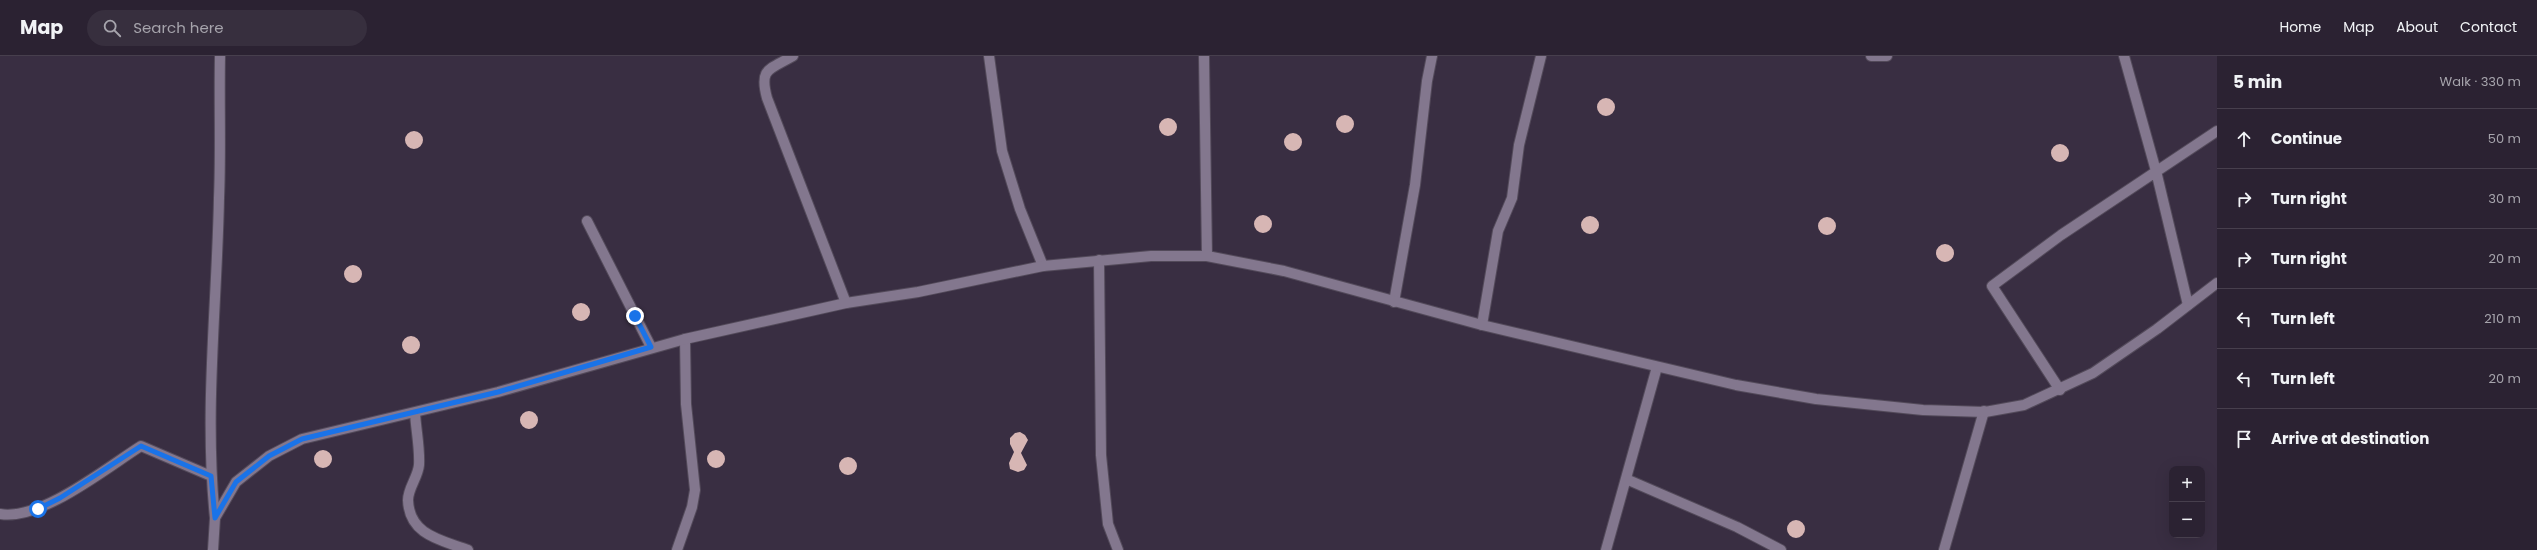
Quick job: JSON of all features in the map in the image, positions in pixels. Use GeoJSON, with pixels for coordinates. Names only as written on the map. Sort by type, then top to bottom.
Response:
{"type":"FeatureCollection","features":[{"type":"Feature","properties":{"kind":"street"},"geometry":{"type":"LineString","coordinates":[[213,550],[215,518],[211,476],[210,401],[219,198],[220,56]]}},
{"type":"Feature","properties":{"kind":"street"},"geometry":{"type":"LineString","coordinates":[[792,56],[766,72],[762,82],[846,303]]}},
{"type":"Feature","properties":{"kind":"street"},"geometry":{"type":"LineString","coordinates":[[989,56],[1002,151],[1020,209],[1043,266]]}},
{"type":"Feature","properties":{"kind":"street"},"geometry":{"type":"LineString","coordinates":[[1204,56],[1207,256]]}},
{"type":"Feature","properties":{"kind":"street"},"geometry":{"type":"LineString","coordinates":[[1394,302],[1415,185],[1427,81],[1432,56]]}},
{"type":"Feature","properties":{"kind":"street"},"geometry":{"type":"LineString","coordinates":[[1482,325],[1498,231],[1512,198],[1519,145],[1541,56]]}},
{"type":"Feature","properties":{"kind":"street"},"geometry":{"type":"LineString","coordinates":[[1872,56],[1887,56]]}},
{"type":"Feature","properties":{"kind":"street"},"geometry":{"type":"LineString","coordinates":[[2124,56],[2156,171],[2188,305]]}},
{"type":"Feature","properties":{"kind":"street"},"geometry":{"type":"LineString","coordinates":[[2060,390],[1992,286],[2061,235],[2217,131]]}},
{"type":"Feature","properties":{"kind":"street"},"geometry":{"type":"LineString","coordinates":[[587,221],[651,347]]}},
{"type":"Feature","properties":{"kind":"street"},"geometry":{"type":"LineString","coordinates":[[215,518],[236,482],[269,456],[302,439],[415,413],[513,388],[651,347],[846,303],[918,292],[1043,266],[1151,256],[1207,256],[1284,271],[1482,325],[1736,385],[1816,399],[1923,410],[1984,411],[2024,405],[2060,390],[2093,373],[2157,330],[2217,283]]}},
{"type":"Feature","properties":{"kind":"street"},"geometry":{"type":"LineString","coordinates":[[1100,260],[1102,455],[1108,524],[1118,550]]}},
{"type":"Feature","properties":{"kind":"street"},"geometry":{"type":"LineString","coordinates":[[677,550],[692,507],[695,490],[686,404],[686,339]]}},
{"type":"Feature","properties":{"kind":"street"},"geometry":{"type":"LineString","coordinates":[[1606,550],[1657,366]]}},
{"type":"Feature","properties":{"kind":"street"},"geometry":{"type":"LineString","coordinates":[[1944,550],[1984,411]]}},
{"type":"Feature","properties":{"kind":"street"},"geometry":{"type":"LineString","coordinates":[[415,413],[419,466],[408,499],[413,520],[418,529],[468,550]]}},
{"type":"Feature","properties":{"kind":"street"},"geometry":{"type":"LineString","coordinates":[[0,514],[8,515],[38,509],[60,498],[141,446],[211,476]]}},
{"type":"Feature","properties":{"kind":"street"},"geometry":{"type":"LineString","coordinates":[[1626,479],[1737,527],[1781,550]]}},
{"type":"Feature","properties":{"kind":"building"},"geometry":{"type":"Polygon","coordinates":[[[1606,98],[1612,101],[1615,107],[1612,113],[1606,116],[1600,113],[1597,107],[1600,101],[1606,98]]]}},
{"type":"Feature","properties":{"kind":"building"},"geometry":{"type":"Polygon","coordinates":[[[1345,115],[1351,118],[1354,124],[1351,130],[1345,133],[1339,130],[1336,124],[1339,118],[1345,115]]]}},
{"type":"Feature","properties":{"kind":"building"},"geometry":{"type":"Polygon","coordinates":[[[1168,118],[1174,121],[1177,127],[1174,133],[1168,136],[1162,133],[1159,127],[1162,121],[1168,118]]]}},
{"type":"Feature","properties":{"kind":"building"},"geometry":{"type":"Polygon","coordinates":[[[414,131],[420,134],[423,140],[420,146],[414,149],[408,146],[405,140],[408,134],[414,131]]]}},
{"type":"Feature","properties":{"kind":"building"},"geometry":{"type":"Polygon","coordinates":[[[1293,133],[1299,136],[1302,142],[1299,148],[1293,151],[1287,148],[1284,142],[1287,136],[1293,133]]]}},
{"type":"Feature","properties":{"kind":"building"},"geometry":{"type":"Polygon","coordinates":[[[2060,144],[2066,147],[2069,153],[2066,159],[2060,162],[2054,159],[2051,153],[2054,147],[2060,144]]]}},
{"type":"Feature","properties":{"kind":"building"},"geometry":{"type":"Polygon","coordinates":[[[1263,215],[1269,218],[1272,224],[1269,230],[1263,233],[1257,230],[1254,224],[1257,218],[1263,215]]]}},
{"type":"Feature","properties":{"kind":"building"},"geometry":{"type":"Polygon","coordinates":[[[1590,216],[1596,219],[1599,225],[1596,231],[1590,234],[1584,231],[1581,225],[1584,219],[1590,216]]]}},
{"type":"Feature","properties":{"kind":"building"},"geometry":{"type":"Polygon","coordinates":[[[1827,217],[1833,220],[1836,226],[1833,232],[1827,235],[1821,232],[1818,226],[1821,220],[1827,217]]]}},
{"type":"Feature","properties":{"kind":"building"},"geometry":{"type":"Polygon","coordinates":[[[1945,244],[1951,247],[1954,253],[1951,259],[1945,262],[1939,259],[1936,253],[1939,247],[1945,244]]]}},
{"type":"Feature","properties":{"kind":"building"},"geometry":{"type":"Polygon","coordinates":[[[353,265],[359,268],[362,274],[359,280],[353,283],[347,280],[344,274],[347,268],[353,265]]]}},
{"type":"Feature","properties":{"kind":"building"},"geometry":{"type":"Polygon","coordinates":[[[581,303],[587,306],[590,312],[587,318],[581,321],[575,318],[572,312],[575,306],[581,303]]]}},
{"type":"Feature","properties":{"kind":"building"},"geometry":{"type":"Polygon","coordinates":[[[411,336],[417,339],[420,345],[417,351],[411,354],[405,351],[402,345],[405,339],[411,336]]]}},
{"type":"Feature","properties":{"kind":"building"},"geometry":{"type":"Polygon","coordinates":[[[529,411],[535,414],[538,420],[535,426],[529,429],[523,426],[520,420],[523,414],[529,411]]]}},
{"type":"Feature","properties":{"kind":"building"},"geometry":{"type":"Polygon","coordinates":[[[1020,432],[1025,435],[1028,440],[1021,453],[1027,465],[1024,470],[1018,472],[1010,469],[1009,463],[1014,452],[1010,444],[1010,438],[1015,433],[1020,432]]]}},
{"type":"Feature","properties":{"kind":"building"},"geometry":{"type":"Polygon","coordinates":[[[323,450],[329,453],[332,459],[329,465],[323,468],[317,465],[314,459],[317,453],[323,450]]]}},
{"type":"Feature","properties":{"kind":"building"},"geometry":{"type":"Polygon","coordinates":[[[716,450],[722,453],[725,459],[722,465],[716,468],[710,465],[707,459],[710,453],[716,450]]]}},
{"type":"Feature","properties":{"kind":"building"},"geometry":{"type":"Polygon","coordinates":[[[848,457],[854,460],[857,466],[854,472],[848,475],[842,472],[839,466],[842,460],[848,457]]]}},
{"type":"Feature","properties":{"kind":"building"},"geometry":{"type":"Polygon","coordinates":[[[1796,520],[1802,523],[1805,529],[1802,535],[1796,538],[1790,535],[1787,529],[1790,523],[1796,520]]]}},
{"type":"Feature","properties":{"kind":"route"},"geometry":{"type":"LineString","coordinates":[[38,509],[60,498],[141,446],[211,476],[215,518],[236,482],[269,456],[302,439],[498,392],[609,361],[651,347],[635,316]]}}]}
